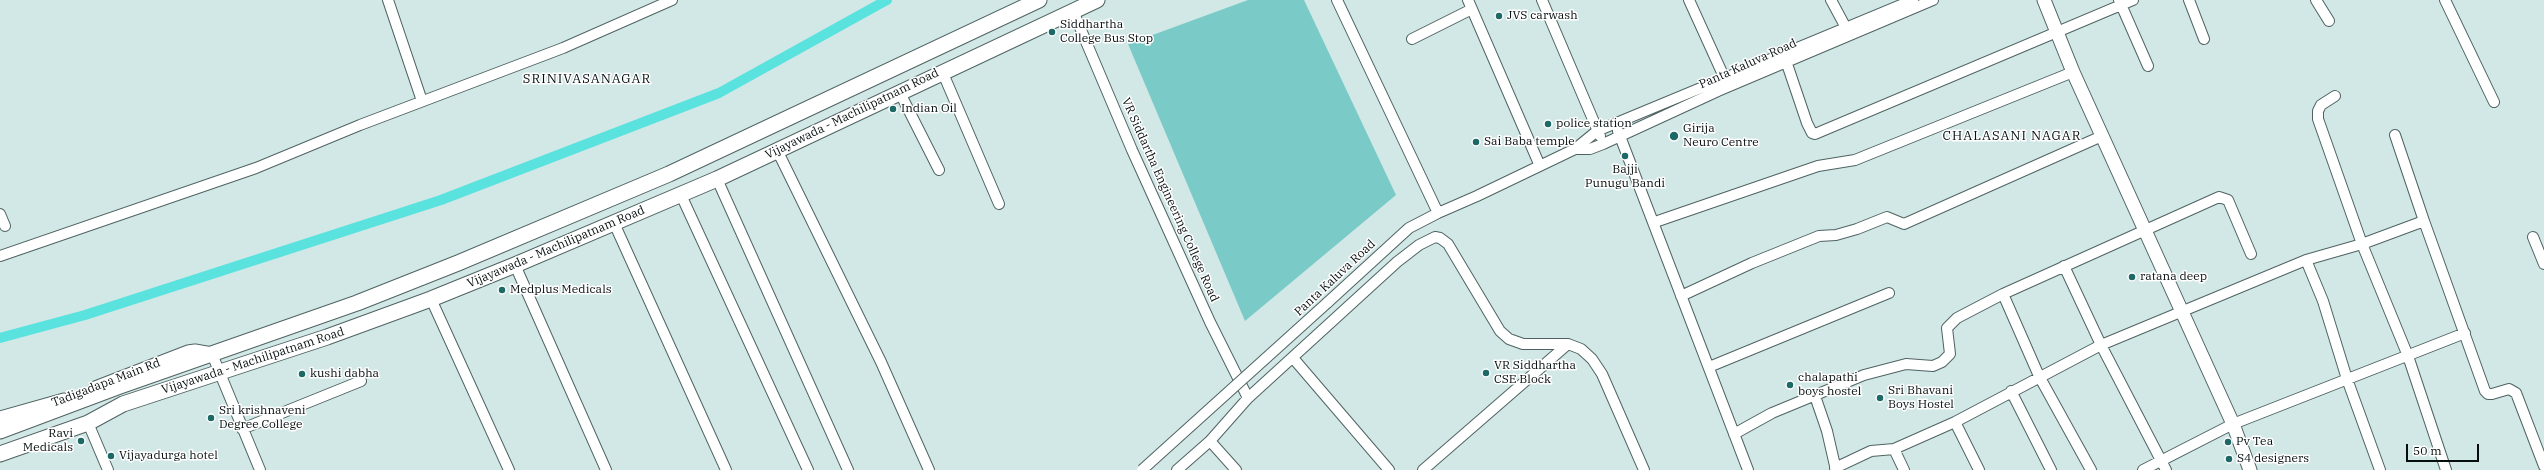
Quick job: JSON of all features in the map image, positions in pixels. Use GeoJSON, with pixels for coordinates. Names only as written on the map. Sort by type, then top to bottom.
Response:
{"type":"FeatureCollection","features":[{"type":"Feature","properties":{"kind":"highway","name":"Vijayawada - Machilipatnam Road"},"geometry":{"type":"LineString","coordinates":[[0,431],[304,321],[458,263],[669,174],[1039,0]]}},
{"type":"Feature","properties":{"kind":"highway","name":"Vijayawada - Machilipatnam Road"},"geometry":{"type":"LineString","coordinates":[[0,454],[88,423],[123,404],[218,371],[309,344],[431,300],[682,195],[942,71],[1097,0]]}},
{"type":"Feature","properties":{"kind":"highway"},"geometry":{"type":"LineString","coordinates":[[304,321],[309,344]]}},
{"type":"Feature","properties":{"kind":"main road"},"geometry":{"type":"LineString","coordinates":[[2044,0],[2073,72],[2233,424],[2250,470]]}},
{"type":"Feature","properties":{"kind":"main road","name":"Tadigadapa Main Rd"},"geometry":{"type":"LineString","coordinates":[[0,418],[54,403],[188,352],[195,351],[212,354]]}},
{"type":"Feature","properties":{"kind":"street"},"geometry":{"type":"LineString","coordinates":[[388,0],[422,101]]}},
{"type":"Feature","properties":{"kind":"street"},"geometry":{"type":"LineString","coordinates":[[0,256],[256,168],[422,101],[563,48],[672,0]]}},
{"type":"Feature","properties":{"kind":"street"},"geometry":{"type":"LineString","coordinates":[[1337,0],[1438,213]]}},
{"type":"Feature","properties":{"kind":"street"},"geometry":{"type":"LineString","coordinates":[[1542,0],[1603,144]]}},
{"type":"Feature","properties":{"kind":"street"},"geometry":{"type":"LineString","coordinates":[[1689,0],[1724,77]]}},
{"type":"Feature","properties":{"kind":"street"},"geometry":{"type":"LineString","coordinates":[[1831,0],[1845,26]]}},
{"type":"Feature","properties":{"kind":"street","name":"Panta Kaluva Road"},"geometry":{"type":"LineString","coordinates":[[1142,470],[1409,228],[1575,149],[1597,131],[1845,26],[1912,0]]}},
{"type":"Feature","properties":{"kind":"street","name":"Panta Kaluva Road"},"geometry":{"type":"LineString","coordinates":[[1575,149],[1590,148],[1620,137],[1786,61],[1932,0]]}},
{"type":"Feature","properties":{"kind":"street"},"geometry":{"type":"LineString","coordinates":[[1786,61],[1807,123],[1812,133],[1815,134],[2057,33],[2120,2],[2133,0]]}},
{"type":"Feature","properties":{"kind":"street"},"geometry":{"type":"LineString","coordinates":[[2189,0],[2204,39]]}},
{"type":"Feature","properties":{"kind":"street"},"geometry":{"type":"LineString","coordinates":[[2316,0],[2329,21]]}},
{"type":"Feature","properties":{"kind":"street"},"geometry":{"type":"LineString","coordinates":[[2445,0],[2494,102]]}},
{"type":"Feature","properties":{"kind":"street"},"geometry":{"type":"LineString","coordinates":[[2120,2],[2148,66]]}},
{"type":"Feature","properties":{"kind":"street"},"geometry":{"type":"LineString","coordinates":[[1412,39],[1470,4],[1540,166]]}},
{"type":"Feature","properties":{"kind":"street","name":"VR Siddartha Engineering College Road"},"geometry":{"type":"LineString","coordinates":[[1073,11],[1151,193],[1210,322],[1248,398]]}},
{"type":"Feature","properties":{"kind":"street"},"geometry":{"type":"LineString","coordinates":[[942,71],[999,204]]}},
{"type":"Feature","properties":{"kind":"street"},"geometry":{"type":"LineString","coordinates":[[1655,222],[1818,166],[1855,160],[2073,72]]}},
{"type":"Feature","properties":{"kind":"street"},"geometry":{"type":"LineString","coordinates":[[899,92],[939,170]]}},
{"type":"Feature","properties":{"kind":"street"},"geometry":{"type":"LineString","coordinates":[[2335,96],[2321,105],[2318,111],[2318,119],[2362,244],[2408,356],[2446,470]]}},
{"type":"Feature","properties":{"kind":"street"},"geometry":{"type":"LineString","coordinates":[[1615,123],[1655,222],[1681,296],[1748,470]]}},
{"type":"Feature","properties":{"kind":"street"},"geometry":{"type":"LineString","coordinates":[[2395,135],[2424,221],[2486,393],[2492,394],[2509,389],[2516,393],[2544,466]]}},
{"type":"Feature","properties":{"kind":"street"},"geometry":{"type":"LineString","coordinates":[[1681,296],[1752,263],[1819,236],[1836,235],[1857,230],[1887,217],[1904,224],[2102,136]]}},
{"type":"Feature","properties":{"kind":"street"},"geometry":{"type":"LineString","coordinates":[[777,150],[881,362],[929,470]]}},
{"type":"Feature","properties":{"kind":"street"},"geometry":{"type":"LineString","coordinates":[[717,179],[848,470]]}},
{"type":"Feature","properties":{"kind":"street"},"geometry":{"type":"LineString","coordinates":[[682,195],[808,470]]}},
{"type":"Feature","properties":{"kind":"street"},"geometry":{"type":"LineString","coordinates":[[1734,434],[1772,413],[1864,375],[1906,364],[1933,366],[1942,362],[1950,354],[1947,328],[1951,322],[2003,294],[2219,197],[2224,197],[2228,200],[2252,254]]}},
{"type":"Feature","properties":{"kind":"street"},"geometry":{"type":"LineString","coordinates":[[0,214],[5,226]]}},
{"type":"Feature","properties":{"kind":"street"},"geometry":{"type":"LineString","coordinates":[[1815,396],[1827,431],[1836,469],[1871,451],[1894,449],[1955,422],[2039,376],[2101,345],[2182,313],[2306,260],[2362,244],[2424,221]]}},
{"type":"Feature","properties":{"kind":"street"},"geometry":{"type":"LineString","coordinates":[[614,223],[726,470]]}},
{"type":"Feature","properties":{"kind":"street"},"geometry":{"type":"LineString","coordinates":[[1177,470],[1210,441],[1248,398],[1398,262],[1419,245],[1435,237],[1440,238],[1448,244],[1500,330],[1509,339],[1523,344],[1568,344],[1581,349],[1602,374],[1644,470]]}},
{"type":"Feature","properties":{"kind":"street"},"geometry":{"type":"LineString","coordinates":[[2533,237],[2544,264]]}},
{"type":"Feature","properties":{"kind":"street"},"geometry":{"type":"LineString","coordinates":[[2306,260],[2323,301],[2347,379],[2380,470]]}},
{"type":"Feature","properties":{"kind":"street"},"geometry":{"type":"LineString","coordinates":[[515,265],[606,470]]}},
{"type":"Feature","properties":{"kind":"street"},"geometry":{"type":"LineString","coordinates":[[2064,266],[2101,345],[2164,466]]}},
{"type":"Feature","properties":{"kind":"street"},"geometry":{"type":"LineString","coordinates":[[1709,367],[1889,294]]}},
{"type":"Feature","properties":{"kind":"street"},"geometry":{"type":"LineString","coordinates":[[2003,294],[2039,376],[2091,470]]}},
{"type":"Feature","properties":{"kind":"street"},"geometry":{"type":"LineString","coordinates":[[431,300],[509,470]]}},
{"type":"Feature","properties":{"kind":"street"},"geometry":{"type":"LineString","coordinates":[[2143,470],[2164,466],[2233,424],[2465,333]]}},
{"type":"Feature","properties":{"kind":"street"},"geometry":{"type":"LineString","coordinates":[[1423,470],[1568,344]]}},
{"type":"Feature","properties":{"kind":"street"},"geometry":{"type":"LineString","coordinates":[[212,354],[260,470]]}},
{"type":"Feature","properties":{"kind":"street"},"geometry":{"type":"LineString","coordinates":[[1293,358],[1389,470]]}},
{"type":"Feature","properties":{"kind":"street"},"geometry":{"type":"LineString","coordinates":[[242,429],[360,381]]}},
{"type":"Feature","properties":{"kind":"street"},"geometry":{"type":"LineString","coordinates":[[2011,392],[2051,470]]}},
{"type":"Feature","properties":{"kind":"street"},"geometry":{"type":"LineString","coordinates":[[1955,422],[1979,470]]}},
{"type":"Feature","properties":{"kind":"street"},"geometry":{"type":"LineString","coordinates":[[88,423],[108,470]]}},
{"type":"Feature","properties":{"kind":"street"},"geometry":{"type":"LineString","coordinates":[[1210,441],[1236,470]]}},
{"type":"Feature","properties":{"kind":"street"},"geometry":{"type":"LineString","coordinates":[[1894,449],[1904,470]]}},
{"type":"Feature","properties":{"kind":"shaded area"},"geometry":{"type":"Polygon","coordinates":[[[1248,0],[1304,0],[1396,195],[1245,321],[1128,44],[1248,0]]]}},
{"type":"Feature","properties":{"kind":"waterway"},"geometry":{"type":"LineString","coordinates":[[0,338],[85,315],[441,200],[719,93],[887,0]]}},
{"type":"Feature","properties":{"kind":"place","name":"JVS carwash"},"geometry":{"type":"Point","coordinates":[1499,16]}},
{"type":"Feature","properties":{"kind":"place","name":"Siddhartha College Bus Stop"},"geometry":{"type":"Point","coordinates":[1052,32]}},
{"type":"Feature","properties":{"kind":"place","name":"Indian Oil"},"geometry":{"type":"Point","coordinates":[893,109]}},
{"type":"Feature","properties":{"kind":"place","name":"police station"},"geometry":{"type":"Point","coordinates":[1548,124]}},
{"type":"Feature","properties":{"kind":"place","name":"Girija Neuro Centre"},"geometry":{"type":"Point","coordinates":[1674,136]}},
{"type":"Feature","properties":{"kind":"place","name":"Sai Baba temple"},"geometry":{"type":"Point","coordinates":[1476,142]}},
{"type":"Feature","properties":{"kind":"place","name":"Bajji Punugu Bandi"},"geometry":{"type":"Point","coordinates":[1625,156]}},
{"type":"Feature","properties":{"kind":"place","name":"ratana deep"},"geometry":{"type":"Point","coordinates":[2132,277]}},
{"type":"Feature","properties":{"kind":"place","name":"Medplus Medicals"},"geometry":{"type":"Point","coordinates":[502,290]}},
{"type":"Feature","properties":{"kind":"place","name":"VR Siddhartha CSE Block"},"geometry":{"type":"Point","coordinates":[1486,373]}},
{"type":"Feature","properties":{"kind":"place","name":"kushi dabha"},"geometry":{"type":"Point","coordinates":[302,374]}},
{"type":"Feature","properties":{"kind":"place","name":"chalapathi boys hostel"},"geometry":{"type":"Point","coordinates":[1790,385]}},
{"type":"Feature","properties":{"kind":"place","name":"Sri Bhavani Boys Hostel"},"geometry":{"type":"Point","coordinates":[1880,398]}},
{"type":"Feature","properties":{"kind":"place","name":"Sri krishnaveni Degree College"},"geometry":{"type":"Point","coordinates":[211,418]}},
{"type":"Feature","properties":{"kind":"place","name":"Ravi Medicals"},"geometry":{"type":"Point","coordinates":[81,441]}},
{"type":"Feature","properties":{"kind":"place","name":"Pv Tea"},"geometry":{"type":"Point","coordinates":[2228,442]}},
{"type":"Feature","properties":{"kind":"place","name":"Vijayadurga hotel"},"geometry":{"type":"Point","coordinates":[111,456]}},
{"type":"Feature","properties":{"kind":"place","name":"S4 designers"},"geometry":{"type":"Point","coordinates":[2229,459]}},
{"type":"Feature","properties":{"kind":"district","name":"SRINIVASANAGAR"},"geometry":{"type":"Point","coordinates":[587,79]}},
{"type":"Feature","properties":{"kind":"district","name":"CHALASANI NAGAR"},"geometry":{"type":"Point","coordinates":[2012,136]}}]}
